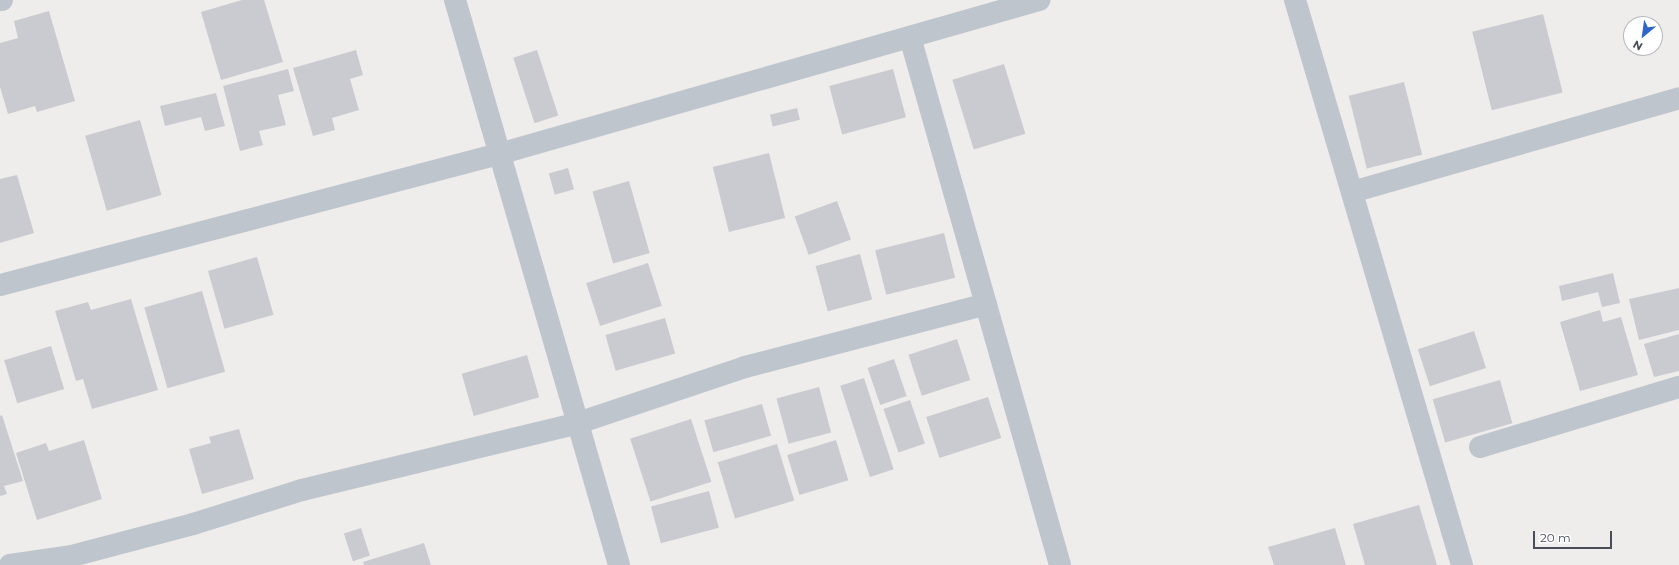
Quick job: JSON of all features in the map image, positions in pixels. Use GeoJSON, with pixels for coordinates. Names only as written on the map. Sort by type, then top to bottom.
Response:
{"type":"FeatureCollection","features":[{"type":"Feature","properties":{"kind":"street"},"geometry":{"type":"LineString","coordinates":[[455,0],[619,565]]}},
{"type":"Feature","properties":{"kind":"street"},"geometry":{"type":"LineString","coordinates":[[0,285],[499,154],[1039,0]]}},
{"type":"Feature","properties":{"kind":"street"},"geometry":{"type":"LineString","coordinates":[[1295,0],[1462,565]]}},
{"type":"Feature","properties":{"kind":"street"},"geometry":{"type":"LineString","coordinates":[[910,37],[986,304],[1054,563]]}},
{"type":"Feature","properties":{"kind":"street"},"geometry":{"type":"LineString","coordinates":[[1352,192],[1679,98]]}},
{"type":"Feature","properties":{"kind":"street"},"geometry":{"type":"LineString","coordinates":[[10,565],[79,554],[193,524],[302,490],[578,423],[745,367],[986,304]]}},
{"type":"Feature","properties":{"kind":"street"},"geometry":{"type":"LineString","coordinates":[[1480,447],[1679,387]]}},
{"type":"Feature","properties":{"kind":"building"},"geometry":{"type":"Polygon","coordinates":[[[242,0],[264,0],[283,62],[221,80],[201,12],[242,0]]]}},
{"type":"Feature","properties":{"kind":"building"},"geometry":{"type":"Polygon","coordinates":[[[49,11],[75,101],[37,112],[35,106],[8,114],[0,87],[0,43],[18,38],[14,21],[49,11]]]}},
{"type":"Feature","properties":{"kind":"building"},"geometry":{"type":"Polygon","coordinates":[[[1543,14],[1563,93],[1492,110],[1472,32],[1543,14]]]}},
{"type":"Feature","properties":{"kind":"building"},"geometry":{"type":"Polygon","coordinates":[[[356,50],[363,75],[350,79],[359,110],[332,118],[335,130],[313,136],[293,68],[356,50]]]}},
{"type":"Feature","properties":{"kind":"building"},"geometry":{"type":"Polygon","coordinates":[[[537,50],[558,116],[535,123],[513,58],[537,50]]]}},
{"type":"Feature","properties":{"kind":"building"},"geometry":{"type":"Polygon","coordinates":[[[1004,64],[1025,134],[974,150],[952,80],[1004,64]]]}},
{"type":"Feature","properties":{"kind":"building"},"geometry":{"type":"Polygon","coordinates":[[[288,69],[294,91],[278,95],[286,125],[259,131],[263,145],[240,151],[223,86],[288,69]]]}},
{"type":"Feature","properties":{"kind":"building"},"geometry":{"type":"Polygon","coordinates":[[[893,69],[906,117],[842,134],[829,86],[893,69]]]}},
{"type":"Feature","properties":{"kind":"building"},"geometry":{"type":"Polygon","coordinates":[[[1404,82],[1422,155],[1367,169],[1349,96],[1404,82]]]}},
{"type":"Feature","properties":{"kind":"building"},"geometry":{"type":"Polygon","coordinates":[[[216,93],[225,126],[205,131],[201,117],[165,126],[160,106],[216,93]]]}},
{"type":"Feature","properties":{"kind":"building"},"geometry":{"type":"Polygon","coordinates":[[[797,108],[800,120],[773,126],[770,115],[797,108]]]}},
{"type":"Feature","properties":{"kind":"building"},"geometry":{"type":"Polygon","coordinates":[[[140,120],[161,195],[107,211],[85,136],[140,120]]]}},
{"type":"Feature","properties":{"kind":"building"},"geometry":{"type":"Polygon","coordinates":[[[769,153],[785,218],[729,232],[713,167],[769,153]]]}},
{"type":"Feature","properties":{"kind":"building"},"geometry":{"type":"Polygon","coordinates":[[[568,168],[574,189],[555,195],[549,174],[568,168]]]}},
{"type":"Feature","properties":{"kind":"building"},"geometry":{"type":"Polygon","coordinates":[[[17,175],[34,233],[0,243],[0,179],[17,175]]]}},
{"type":"Feature","properties":{"kind":"building"},"geometry":{"type":"Polygon","coordinates":[[[629,181],[650,253],[613,264],[592,191],[629,181]]]}},
{"type":"Feature","properties":{"kind":"building"},"geometry":{"type":"Polygon","coordinates":[[[837,201],[851,240],[809,255],[795,216],[837,201]]]}},
{"type":"Feature","properties":{"kind":"building"},"geometry":{"type":"Polygon","coordinates":[[[944,233],[955,278],[886,295],[875,250],[944,233]]]}},
{"type":"Feature","properties":{"kind":"building"},"geometry":{"type":"Polygon","coordinates":[[[860,254],[872,299],[828,311],[816,266],[860,254]]]}},
{"type":"Feature","properties":{"kind":"building"},"geometry":{"type":"Polygon","coordinates":[[[257,257],[274,315],[225,329],[208,271],[257,257]]]}},
{"type":"Feature","properties":{"kind":"building"},"geometry":{"type":"Polygon","coordinates":[[[648,263],[662,306],[600,326],[586,283],[648,263]]]}},
{"type":"Feature","properties":{"kind":"building"},"geometry":{"type":"Polygon","coordinates":[[[1613,273],[1620,303],[1602,307],[1598,292],[1562,301],[1559,286],[1613,273]]]}},
{"type":"Feature","properties":{"kind":"building"},"geometry":{"type":"Polygon","coordinates":[[[1679,288],[1679,330],[1639,340],[1629,299],[1679,288]]]}},
{"type":"Feature","properties":{"kind":"building"},"geometry":{"type":"Polygon","coordinates":[[[202,291],[225,372],[167,388],[144,308],[202,291]]]}},
{"type":"Feature","properties":{"kind":"building"},"geometry":{"type":"Polygon","coordinates":[[[131,299],[158,390],[92,409],[83,379],[76,381],[55,311],[88,302],[91,310],[131,299]]]}},
{"type":"Feature","properties":{"kind":"building"},"geometry":{"type":"Polygon","coordinates":[[[1600,310],[1603,322],[1621,317],[1638,375],[1580,391],[1560,322],[1600,310]]]}},
{"type":"Feature","properties":{"kind":"building"},"geometry":{"type":"Polygon","coordinates":[[[665,318],[675,354],[616,371],[605,335],[665,318]]]}},
{"type":"Feature","properties":{"kind":"building"},"geometry":{"type":"Polygon","coordinates":[[[1474,331],[1486,368],[1430,386],[1418,349],[1474,331]]]}},
{"type":"Feature","properties":{"kind":"building"},"geometry":{"type":"Polygon","coordinates":[[[1679,334],[1679,371],[1654,377],[1644,344],[1679,334]]]}},
{"type":"Feature","properties":{"kind":"building"},"geometry":{"type":"Polygon","coordinates":[[[957,339],[970,380],[922,396],[908,355],[957,339]]]}},
{"type":"Feature","properties":{"kind":"building"},"geometry":{"type":"Polygon","coordinates":[[[51,346],[64,389],[17,403],[4,360],[51,346]]]}},
{"type":"Feature","properties":{"kind":"building"},"geometry":{"type":"Polygon","coordinates":[[[527,355],[539,397],[474,416],[462,374],[527,355]]]}},
{"type":"Feature","properties":{"kind":"building"},"geometry":{"type":"Polygon","coordinates":[[[894,359],[907,396],[880,405],[868,368],[894,359]]]}},
{"type":"Feature","properties":{"kind":"building"},"geometry":{"type":"Polygon","coordinates":[[[864,378],[894,469],[870,477],[840,386],[864,378]]]}},
{"type":"Feature","properties":{"kind":"building"},"geometry":{"type":"Polygon","coordinates":[[[1500,380],[1512,423],[1445,443],[1433,399],[1500,380]]]}},
{"type":"Feature","properties":{"kind":"building"},"geometry":{"type":"Polygon","coordinates":[[[819,387],[831,432],[789,444],[776,398],[819,387]]]}},
{"type":"Feature","properties":{"kind":"building"},"geometry":{"type":"Polygon","coordinates":[[[988,397],[1001,438],[939,458],[926,417],[988,397]]]}},
{"type":"Feature","properties":{"kind":"building"},"geometry":{"type":"Polygon","coordinates":[[[910,400],[925,443],[899,453],[884,409],[910,400]]]}},
{"type":"Feature","properties":{"kind":"building"},"geometry":{"type":"Polygon","coordinates":[[[762,404],[771,436],[713,452],[704,421],[762,404]]]}},
{"type":"Feature","properties":{"kind":"building"},"geometry":{"type":"Polygon","coordinates":[[[2,415],[23,481],[4,486],[7,494],[0,496],[0,416],[2,415]]]}},
{"type":"Feature","properties":{"kind":"building"},"geometry":{"type":"Polygon","coordinates":[[[691,419],[711,482],[651,502],[630,439],[691,419]]]}},
{"type":"Feature","properties":{"kind":"building"},"geometry":{"type":"Polygon","coordinates":[[[239,429],[254,479],[202,494],[189,449],[211,443],[209,437],[239,429]]]}},
{"type":"Feature","properties":{"kind":"building"},"geometry":{"type":"Polygon","coordinates":[[[84,440],[102,499],[37,520],[16,453],[46,443],[49,451],[84,440]]]}},
{"type":"Feature","properties":{"kind":"building"},"geometry":{"type":"Polygon","coordinates":[[[836,440],[848,480],[800,495],[787,455],[836,440]]]}},
{"type":"Feature","properties":{"kind":"building"},"geometry":{"type":"Polygon","coordinates":[[[777,444],[794,500],[735,519],[718,462],[777,444]]]}},
{"type":"Feature","properties":{"kind":"building"},"geometry":{"type":"Polygon","coordinates":[[[709,491],[719,528],[661,543],[651,507],[709,491]]]}},
{"type":"Feature","properties":{"kind":"building"},"geometry":{"type":"Polygon","coordinates":[[[1419,505],[1437,565],[1365,565],[1353,524],[1419,505]]]}},
{"type":"Feature","properties":{"kind":"building"},"geometry":{"type":"Polygon","coordinates":[[[361,528],[370,556],[353,561],[344,534],[361,528]]]}},
{"type":"Feature","properties":{"kind":"building"},"geometry":{"type":"Polygon","coordinates":[[[1335,528],[1346,565],[1274,565],[1268,547],[1335,528]]]}},
{"type":"Feature","properties":{"kind":"building"},"geometry":{"type":"Polygon","coordinates":[[[424,543],[431,565],[364,565],[363,562],[424,543]]]}}]}
